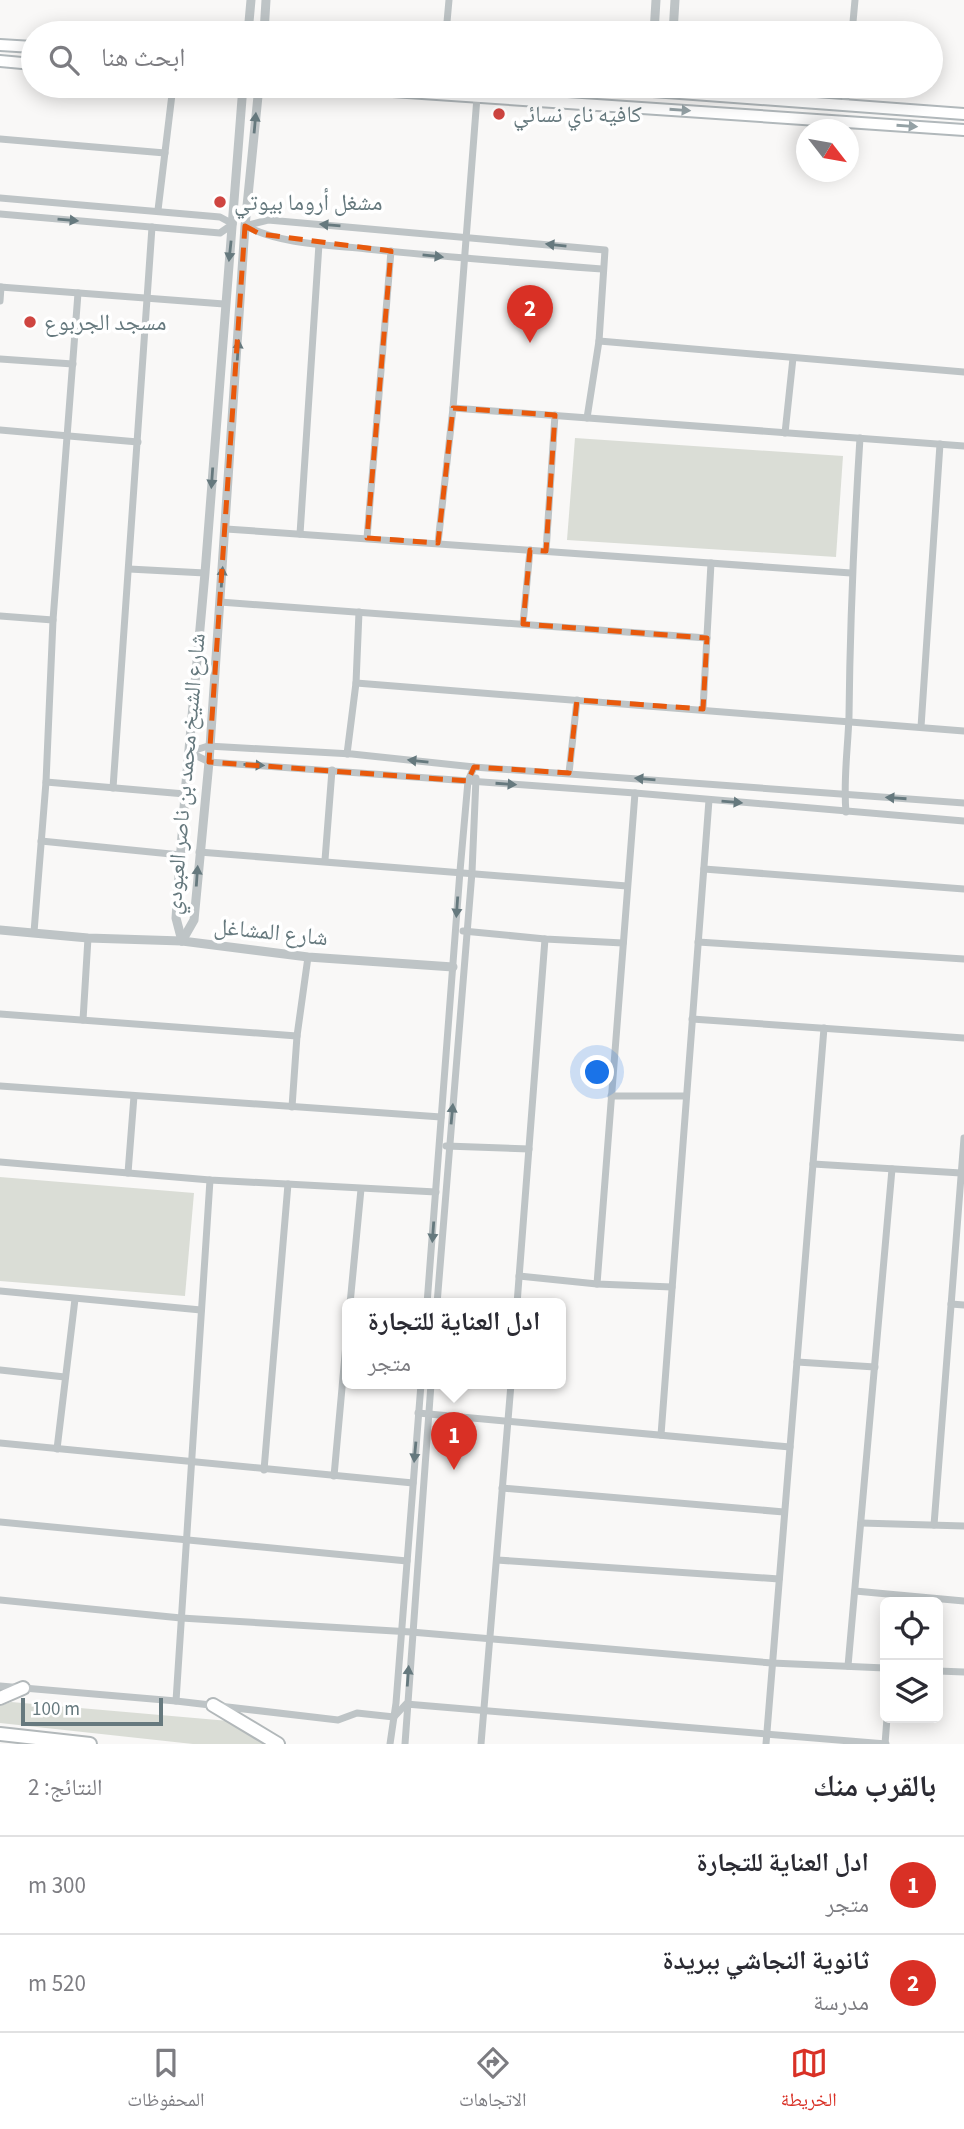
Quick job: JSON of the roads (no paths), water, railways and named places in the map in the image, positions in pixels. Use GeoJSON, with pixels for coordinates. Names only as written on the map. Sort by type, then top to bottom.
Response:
{"type":"FeatureCollection","features":[{"type":"Feature","properties":{"kind":"main road"},"geometry":{"type":"LineString","coordinates":[[0,45],[21,46]]}},
{"type":"Feature","properties":{"kind":"main road"},"geometry":{"type":"LineString","coordinates":[[0,61],[21,63]]}},
{"type":"Feature","properties":{"kind":"main road"},"geometry":{"type":"LineString","coordinates":[[492,98],[964,130]]}},
{"type":"Feature","properties":{"kind":"main road"},"geometry":{"type":"LineString","coordinates":[[763,98],[964,114]]}},
{"type":"Feature","properties":{"kind":"main road"},"geometry":{"type":"LineString","coordinates":[[0,1698],[23,1688]]}},
{"type":"Feature","properties":{"kind":"main road"},"geometry":{"type":"LineString","coordinates":[[213,1705],[278,1744]]}},
{"type":"Feature","properties":{"kind":"main road"},"geometry":{"type":"LineString","coordinates":[[0,1734],[90,1744]]}},
{"type":"Feature","properties":{"kind":"street"},"geometry":{"type":"LineString","coordinates":[[249,21],[251,0]]}},
{"type":"Feature","properties":{"kind":"street"},"geometry":{"type":"LineString","coordinates":[[265,21],[266,0]]}},
{"type":"Feature","properties":{"kind":"street"},"geometry":{"type":"LineString","coordinates":[[447,21],[449,0]]}},
{"type":"Feature","properties":{"kind":"street"},"geometry":{"type":"LineString","coordinates":[[655,21],[656,0]]}},
{"type":"Feature","properties":{"kind":"street"},"geometry":{"type":"LineString","coordinates":[[674,21],[676,0]]}},
{"type":"Feature","properties":{"kind":"street"},"geometry":{"type":"LineString","coordinates":[[853,21],[855,0]]}},
{"type":"Feature","properties":{"kind":"street"},"geometry":{"type":"LineString","coordinates":[[158,210],[171,98]]}},
{"type":"Feature","properties":{"kind":"street","name":"شارع الشيخ محمد بن ناصر العبودي"},"geometry":{"type":"LineString","coordinates":[[182,942],[176,918],[242,98]]}},
{"type":"Feature","properties":{"kind":"street","name":"شارع الشيخ محمد بن ناصر العبودي"},"geometry":{"type":"LineString","coordinates":[[182,942],[194,920],[209,762],[246,226],[258,98]]}},
{"type":"Feature","properties":{"kind":"street"},"geometry":{"type":"LineString","coordinates":[[438,544],[453,408],[477,98]]}},
{"type":"Feature","properties":{"kind":"street"},"geometry":{"type":"LineString","coordinates":[[845,106],[846,98]]}},
{"type":"Feature","properties":{"kind":"street"},"geometry":{"type":"LineString","coordinates":[[0,139],[164,153]]}},
{"type":"Feature","properties":{"kind":"street"},"geometry":{"type":"LineString","coordinates":[[0,198],[158,210],[220,217],[233,224],[220,233],[0,214]]}},
{"type":"Feature","properties":{"kind":"street"},"geometry":{"type":"LineString","coordinates":[[246,226],[268,220],[605,250],[599,341],[587,418]]}},
{"type":"Feature","properties":{"kind":"street"},"geometry":{"type":"LineString","coordinates":[[246,226],[260,234],[319,244],[464,259],[602,269]]}},
{"type":"Feature","properties":{"kind":"street"},"geometry":{"type":"LineString","coordinates":[[113,788],[152,227]]}},
{"type":"Feature","properties":{"kind":"street"},"geometry":{"type":"LineString","coordinates":[[300,534],[319,244]]}},
{"type":"Feature","properties":{"kind":"street"},"geometry":{"type":"LineString","coordinates":[[367,538],[391,251]]}},
{"type":"Feature","properties":{"kind":"street"},"geometry":{"type":"LineString","coordinates":[[0,301],[1,287],[224,304]]}},
{"type":"Feature","properties":{"kind":"street"},"geometry":{"type":"LineString","coordinates":[[34,932],[46,782],[53,620],[78,293]]}},
{"type":"Feature","properties":{"kind":"street"},"geometry":{"type":"LineString","coordinates":[[599,341],[964,372]]}},
{"type":"Feature","properties":{"kind":"street"},"geometry":{"type":"LineString","coordinates":[[785,433],[793,358]]}},
{"type":"Feature","properties":{"kind":"street"},"geometry":{"type":"LineString","coordinates":[[0,359],[73,364]]}},
{"type":"Feature","properties":{"kind":"street"},"geometry":{"type":"LineString","coordinates":[[453,408],[964,446]]}},
{"type":"Feature","properties":{"kind":"street"},"geometry":{"type":"LineString","coordinates":[[546,551],[555,415]]}},
{"type":"Feature","properties":{"kind":"street"},"geometry":{"type":"LineString","coordinates":[[0,430],[138,442]]}},
{"type":"Feature","properties":{"kind":"street"},"geometry":{"type":"LineString","coordinates":[[846,812],[844,795],[849,721],[851,573],[860,438]]}},
{"type":"Feature","properties":{"kind":"street"},"geometry":{"type":"LineString","coordinates":[[921,727],[940,444]]}},
{"type":"Feature","properties":{"kind":"street"},"geometry":{"type":"LineString","coordinates":[[226,530],[851,573]]}},
{"type":"Feature","properties":{"kind":"street"},"geometry":{"type":"LineString","coordinates":[[523,624],[530,550]]}},
{"type":"Feature","properties":{"kind":"street"},"geometry":{"type":"LineString","coordinates":[[703,709],[711,563]]}},
{"type":"Feature","properties":{"kind":"street"},"geometry":{"type":"LineString","coordinates":[[129,569],[205,573]]}},
{"type":"Feature","properties":{"kind":"street"},"geometry":{"type":"LineString","coordinates":[[220,602],[707,638]]}},
{"type":"Feature","properties":{"kind":"street"},"geometry":{"type":"LineString","coordinates":[[347,754],[356,683],[359,612]]}},
{"type":"Feature","properties":{"kind":"street"},"geometry":{"type":"LineString","coordinates":[[0,617],[53,620]]}},
{"type":"Feature","properties":{"kind":"street"},"geometry":{"type":"LineString","coordinates":[[356,683],[964,731]]}},
{"type":"Feature","properties":{"kind":"street"},"geometry":{"type":"LineString","coordinates":[[569,773],[578,700]]}},
{"type":"Feature","properties":{"kind":"street"},"geometry":{"type":"LineString","coordinates":[[189,752],[208,746],[347,754],[474,767],[964,803]]}},
{"type":"Feature","properties":{"kind":"street"},"geometry":{"type":"LineString","coordinates":[[189,752],[209,762],[332,769],[964,821]]}},
{"type":"Feature","properties":{"kind":"street"},"geometry":{"type":"LineString","coordinates":[[437,1298],[472,872],[474,767]]}},
{"type":"Feature","properties":{"kind":"street"},"geometry":{"type":"LineString","coordinates":[[325,860],[332,769]]}},
{"type":"Feature","properties":{"kind":"street"},"geometry":{"type":"LineString","coordinates":[[46,782],[185,794]]}},
{"type":"Feature","properties":{"kind":"street"},"geometry":{"type":"LineString","coordinates":[[427,1298],[460,872],[473,782]]}},
{"type":"Feature","properties":{"kind":"street"},"geometry":{"type":"LineString","coordinates":[[597,1284],[635,793]]}},
{"type":"Feature","properties":{"kind":"street"},"geometry":{"type":"LineString","coordinates":[[661,1435],[709,800]]}},
{"type":"Feature","properties":{"kind":"street"},"geometry":{"type":"LineString","coordinates":[[41,841],[181,855]]}},
{"type":"Feature","properties":{"kind":"street"},"geometry":{"type":"LineString","coordinates":[[199,852],[627,886]]}},
{"type":"Feature","properties":{"kind":"street"},"geometry":{"type":"LineString","coordinates":[[704,869],[964,889]]}},
{"type":"Feature","properties":{"kind":"street","name":"شارع المشاغل"},"geometry":{"type":"LineString","coordinates":[[0,930],[89,939],[182,942],[308,957],[453,967]]}},
{"type":"Feature","properties":{"kind":"street"},"geometry":{"type":"LineString","coordinates":[[456,930],[623,943]]}},
{"type":"Feature","properties":{"kind":"street"},"geometry":{"type":"LineString","coordinates":[[83,1020],[89,939]]}},
{"type":"Feature","properties":{"kind":"street"},"geometry":{"type":"LineString","coordinates":[[517,1298],[545,939]]}},
{"type":"Feature","properties":{"kind":"street"},"geometry":{"type":"LineString","coordinates":[[698,942],[964,959]]}},
{"type":"Feature","properties":{"kind":"street"},"geometry":{"type":"LineString","coordinates":[[292,1107],[297,1036],[308,957]]}},
{"type":"Feature","properties":{"kind":"street"},"geometry":{"type":"LineString","coordinates":[[0,1014],[297,1036]]}},
{"type":"Feature","properties":{"kind":"street"},"geometry":{"type":"LineString","coordinates":[[692,1018],[964,1038]]}},
{"type":"Feature","properties":{"kind":"street"},"geometry":{"type":"LineString","coordinates":[[765,1744],[824,1028]]}},
{"type":"Feature","properties":{"kind":"street"},"geometry":{"type":"LineString","coordinates":[[0,1086],[442,1117]]}},
{"type":"Feature","properties":{"kind":"street"},"geometry":{"type":"LineString","coordinates":[[128,1173],[134,1096]]}},
{"type":"Feature","properties":{"kind":"street"},"geometry":{"type":"LineString","coordinates":[[611,1096],[686,1096]]}},
{"type":"Feature","properties":{"kind":"street"},"geometry":{"type":"LineString","coordinates":[[934,1525],[964,1138]]}},
{"type":"Feature","properties":{"kind":"street"},"geometry":{"type":"LineString","coordinates":[[439,1146],[529,1149]]}},
{"type":"Feature","properties":{"kind":"street"},"geometry":{"type":"LineString","coordinates":[[0,1162],[209,1180],[436,1192]]}},
{"type":"Feature","properties":{"kind":"street"},"geometry":{"type":"LineString","coordinates":[[813,1164],[961,1173]]}},
{"type":"Feature","properties":{"kind":"street"},"geometry":{"type":"LineString","coordinates":[[848,1666],[892,1169]]}},
{"type":"Feature","properties":{"kind":"street"},"geometry":{"type":"LineString","coordinates":[[176,1701],[209,1180]]}},
{"type":"Feature","properties":{"kind":"street"},"geometry":{"type":"LineString","coordinates":[[264,1470],[288,1185]]}},
{"type":"Feature","properties":{"kind":"street"},"geometry":{"type":"LineString","coordinates":[[351,1298],[360,1189]]}},
{"type":"Feature","properties":{"kind":"street"},"geometry":{"type":"LineString","coordinates":[[519,1276],[597,1284],[672,1287]]}},
{"type":"Feature","properties":{"kind":"street"},"geometry":{"type":"LineString","coordinates":[[0,1292],[201,1310]]}},
{"type":"Feature","properties":{"kind":"street"},"geometry":{"type":"LineString","coordinates":[[57,1449],[75,1299]]}},
{"type":"Feature","properties":{"kind":"street"},"geometry":{"type":"LineString","coordinates":[[951,1304],[964,1305]]}},
{"type":"Feature","properties":{"kind":"street"},"geometry":{"type":"LineString","coordinates":[[797,1362],[875,1367]]}},
{"type":"Feature","properties":{"kind":"street"},"geometry":{"type":"LineString","coordinates":[[0,1370],[65,1377]]}},
{"type":"Feature","properties":{"kind":"street"},"geometry":{"type":"LineString","coordinates":[[334,1476],[342,1388]]}},
{"type":"Feature","properties":{"kind":"street"},"geometry":{"type":"LineString","coordinates":[[390,1744],[420,1389]]}},
{"type":"Feature","properties":{"kind":"street"},"geometry":{"type":"LineString","coordinates":[[405,1744],[430,1389]]}},
{"type":"Feature","properties":{"kind":"street"},"geometry":{"type":"LineString","coordinates":[[481,1744],[510,1389]]}},
{"type":"Feature","properties":{"kind":"street"},"geometry":{"type":"LineString","coordinates":[[418,1413],[790,1447]]}},
{"type":"Feature","properties":{"kind":"street"},"geometry":{"type":"LineString","coordinates":[[0,1443],[413,1483]]}},
{"type":"Feature","properties":{"kind":"street"},"geometry":{"type":"LineString","coordinates":[[502,1488],[784,1512]]}},
{"type":"Feature","properties":{"kind":"street"},"geometry":{"type":"LineString","coordinates":[[0,1522],[407,1561]]}},
{"type":"Feature","properties":{"kind":"street"},"geometry":{"type":"LineString","coordinates":[[861,1523],[964,1526]]}},
{"type":"Feature","properties":{"kind":"street"},"geometry":{"type":"LineString","coordinates":[[497,1560],[779,1579]]}},
{"type":"Feature","properties":{"kind":"street"},"geometry":{"type":"LineString","coordinates":[[855,1591],[964,1601]]}},
{"type":"Feature","properties":{"kind":"street"},"geometry":{"type":"LineString","coordinates":[[0,1600],[181,1618],[411,1632],[772,1663],[880,1668]]}},
{"type":"Feature","properties":{"kind":"street"},"geometry":{"type":"LineString","coordinates":[[943,1671],[964,1672]]}},
{"type":"Feature","properties":{"kind":"street"},"geometry":{"type":"LineString","coordinates":[[0,1686],[176,1701],[338,1720],[357,1713],[394,1717]]}},
{"type":"Feature","properties":{"kind":"street"},"geometry":{"type":"LineString","coordinates":[[394,1717],[406,1704]]}},
{"type":"Feature","properties":{"kind":"street"},"geometry":{"type":"LineString","coordinates":[[406,1704],[886,1744],[887,1723]]}},
{"type":"Feature","properties":{"kind":"place","name":"كافيه ناي نسائي"},"geometry":{"type":"Point","coordinates":[499,114]}},
{"type":"Feature","properties":{"kind":"place","name":"مشغل أروما بيوتي"},"geometry":{"type":"Point","coordinates":[220,202]}},
{"type":"Feature","properties":{"kind":"place","name":"مسجد الجربوع"},"geometry":{"type":"Point","coordinates":[30,322]}},
{"type":"Feature","properties":{"kind":"place","name":"ثانوية النجاشي ببريدة"},"geometry":{"type":"Point","coordinates":[530,343]}},
{"type":"Feature","properties":{"kind":"place","name":"ادل العناية للتجارة"},"geometry":{"type":"Point","coordinates":[454,1470]}}]}
